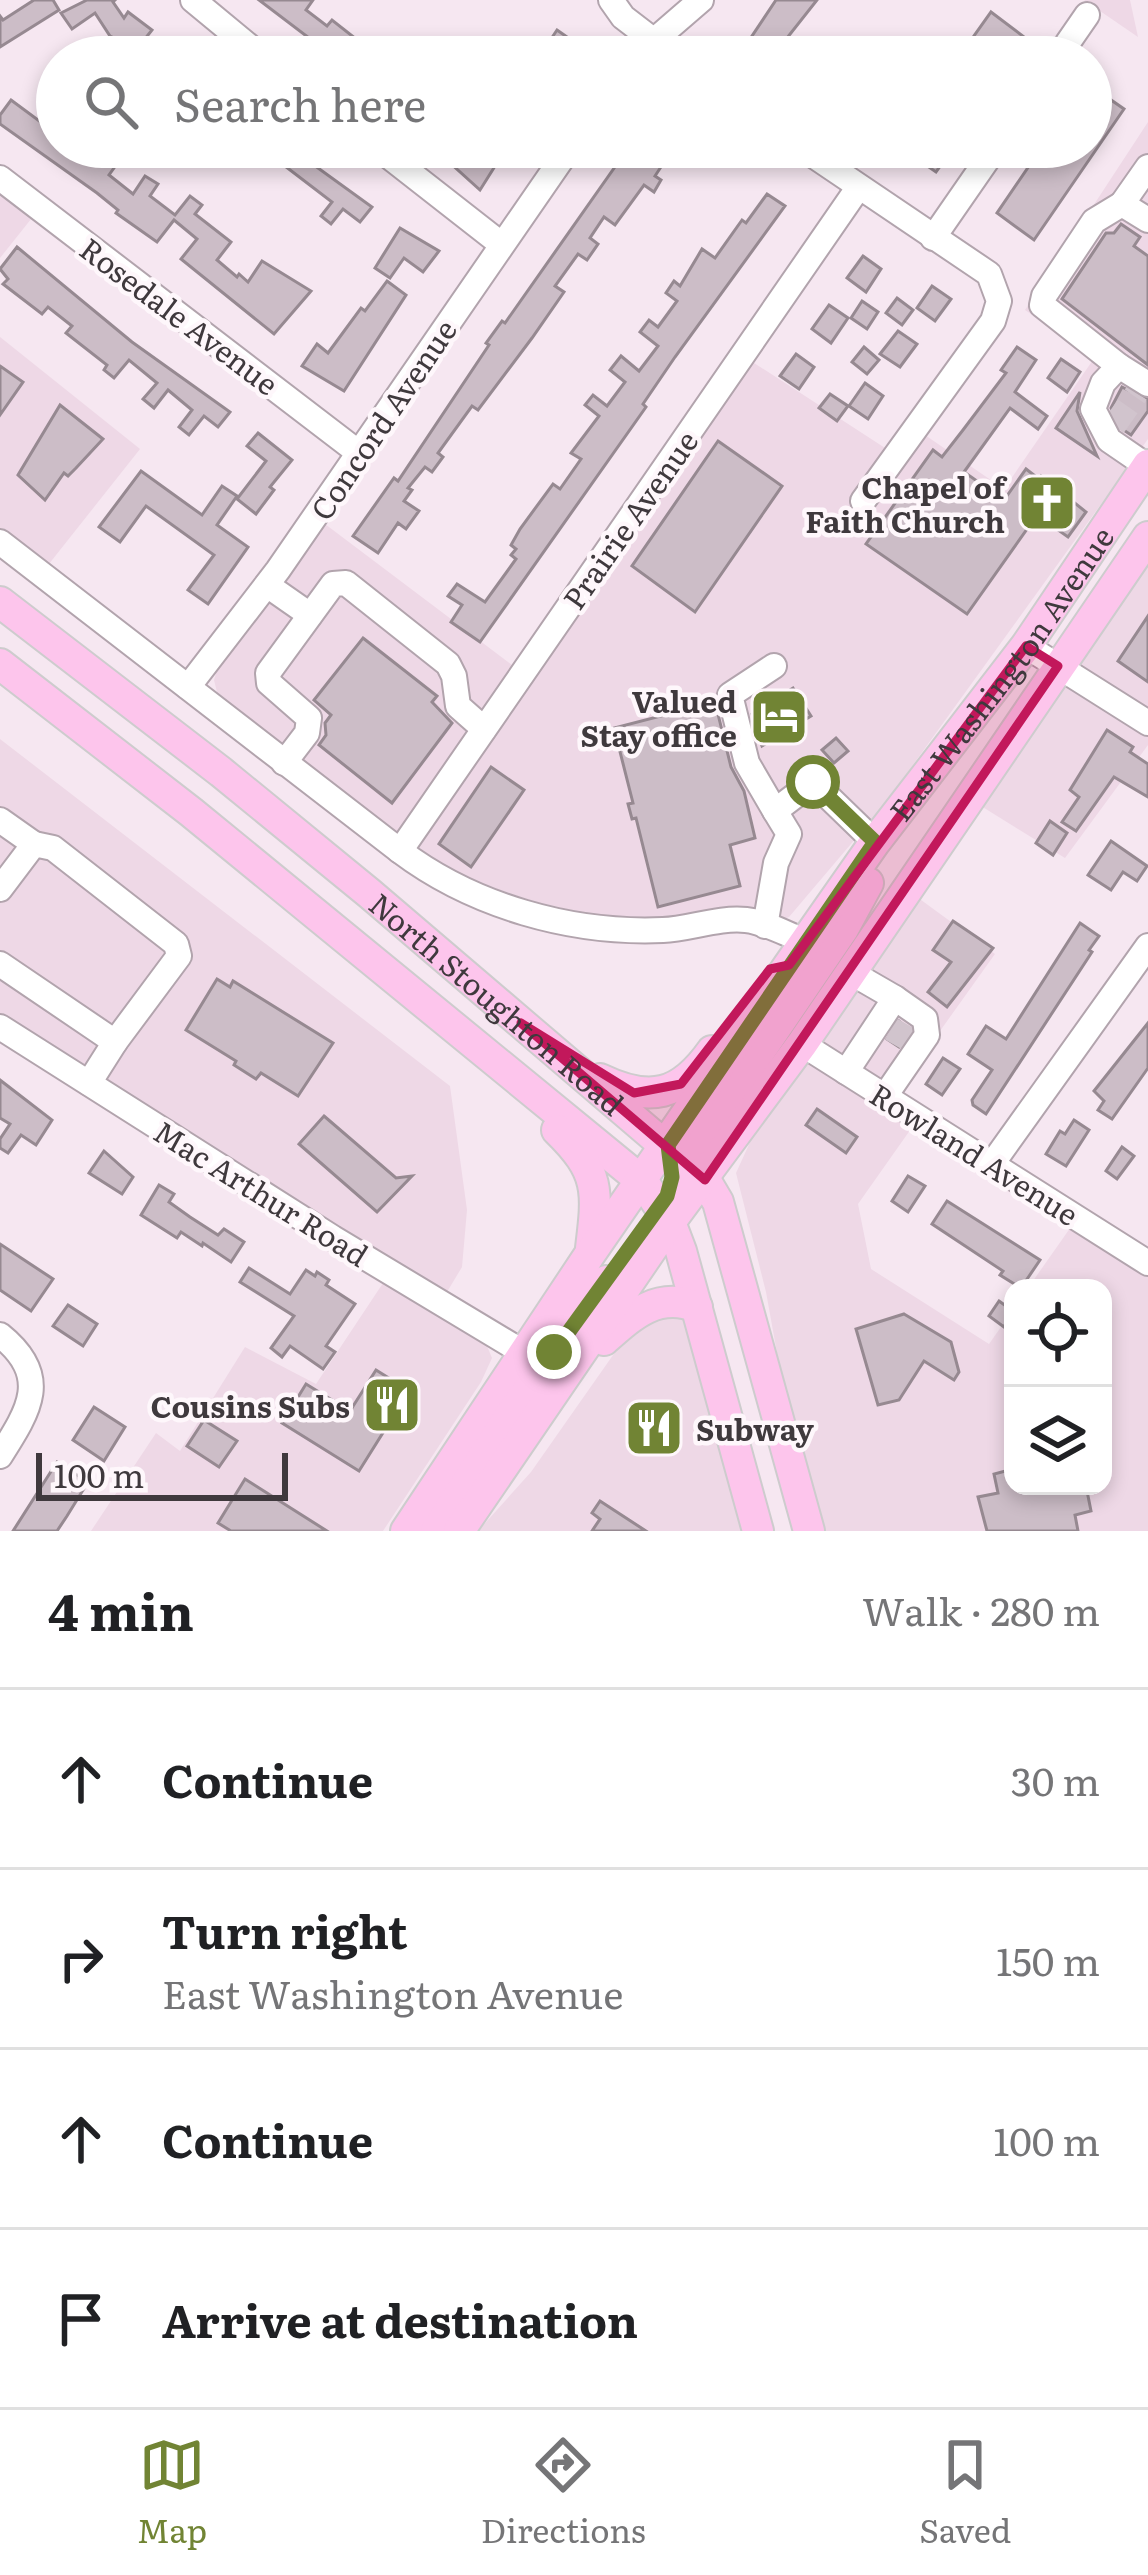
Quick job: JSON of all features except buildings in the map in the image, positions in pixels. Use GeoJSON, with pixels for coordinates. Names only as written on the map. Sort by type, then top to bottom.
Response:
{"type":"FeatureCollection","features":[{"type":"Feature","properties":{"kind":"main road","name":"East Washington Avenue"},"geometry":{"type":"LineString","coordinates":[[459,1531],[568,1372],[798,953],[875,842],[1025,646],[1148,466]]}},
{"type":"Feature","properties":{"kind":"main road","name":"East Washington Avenue"},"geometry":{"type":"LineString","coordinates":[[406,1531],[590,1254],[658,1204],[686,1162],[802,1044],[1148,537]]}},
{"type":"Feature","properties":{"kind":"main road","name":"North Stoughton Road"},"geometry":{"type":"LineString","coordinates":[[0,602],[240,787],[686,1162],[718,1202],[809,1531]]}},
{"type":"Feature","properties":{"kind":"main road","name":"North Stoughton Road"},"geometry":{"type":"LineString","coordinates":[[0,664],[191,812],[658,1204]]}},
{"type":"Feature","properties":{"kind":"main road"},"geometry":{"type":"LineString","coordinates":[[686,1162],[843,929],[877,865],[875,842]]}},
{"type":"Feature","properties":{"kind":"main road"},"geometry":{"type":"LineString","coordinates":[[521,1023],[603,1081],[634,1093],[662,1092],[696,1073],[770,969],[798,953]]}},
{"type":"Feature","properties":{"kind":"main road"},"geometry":{"type":"LineString","coordinates":[[524,1088],[591,1171],[596,1202],[590,1254]]}},
{"type":"Feature","properties":{"kind":"main road"},"geometry":{"type":"LineString","coordinates":[[658,1204],[697,1307],[758,1531]]}},
{"type":"Feature","properties":{"kind":"main road"},"geometry":{"type":"LineString","coordinates":[[436,1531],[509,1417],[658,1204]]}},
{"type":"Feature","properties":{"kind":"main road"},"geometry":{"type":"LineString","coordinates":[[568,1372],[634,1313],[671,1300],[697,1307]]}},
{"type":"Feature","properties":{"kind":"street"},"geometry":{"type":"LineString","coordinates":[[193,0],[237,36]]}},
{"type":"Feature","properties":{"kind":"street"},"geometry":{"type":"LineString","coordinates":[[611,0],[635,36]]}},
{"type":"Feature","properties":{"kind":"street"},"geometry":{"type":"LineString","coordinates":[[659,36],[700,0]]}},
{"type":"Feature","properties":{"kind":"street"},"geometry":{"type":"LineString","coordinates":[[1073,36],[1088,15]]}},
{"type":"Feature","properties":{"kind":"street"},"geometry":{"type":"LineString","coordinates":[[1143,386],[1042,305],[1094,221],[1123,204],[1148,167]]}},
{"type":"Feature","properties":{"kind":"street"},"geometry":{"type":"LineString","coordinates":[[404,168],[501,244]]}},
{"type":"Feature","properties":{"kind":"street","name":"Concord Avenue"},"geometry":{"type":"LineString","coordinates":[[188,687],[267,584],[555,168]]}},
{"type":"Feature","properties":{"kind":"street"},"geometry":{"type":"LineString","coordinates":[[830,168],[989,274],[999,301],[993,321],[863,501]]}},
{"type":"Feature","properties":{"kind":"street"},"geometry":{"type":"LineString","coordinates":[[933,238],[981,168]]}},
{"type":"Feature","properties":{"kind":"street","name":"Rosedale Avenue"},"geometry":{"type":"LineString","coordinates":[[0,178],[359,453]]}},
{"type":"Feature","properties":{"kind":"street","name":"Prairie Avenue"},"geometry":{"type":"LineString","coordinates":[[400,851],[858,188]]}},
{"type":"Feature","properties":{"kind":"street"},"geometry":{"type":"LineString","coordinates":[[1123,204],[1148,220]]}},
{"type":"Feature","properties":{"kind":"street"},"geometry":{"type":"LineString","coordinates":[[1119,366],[1103,382],[1093,409],[1148,466]]}},
{"type":"Feature","properties":{"kind":"street"},"geometry":{"type":"LineString","coordinates":[[0,542],[400,851],[466,891],[537,917],[661,931],[744,919],[765,926],[798,953]]}},
{"type":"Feature","properties":{"kind":"street"},"geometry":{"type":"LineString","coordinates":[[284,763],[307,734],[309,718],[266,678],[333,584],[346,583],[448,664],[458,706],[484,729]]}},
{"type":"Feature","properties":{"kind":"street"},"geometry":{"type":"LineString","coordinates":[[267,584],[310,615]]}},
{"type":"Feature","properties":{"kind":"street"},"geometry":{"type":"LineString","coordinates":[[1025,646],[1148,723]]}},
{"type":"Feature","properties":{"kind":"street"},"geometry":{"type":"LineString","coordinates":[[765,926],[776,863],[789,834],[747,763],[730,695],[774,666]]}},
{"type":"Feature","properties":{"kind":"street"},"geometry":{"type":"LineString","coordinates":[[775,811],[813,782],[875,842]]}},
{"type":"Feature","properties":{"kind":"street"},"geometry":{"type":"LineString","coordinates":[[0,820],[34,844],[53,848],[176,944],[178,956],[89,1083]]}},
{"type":"Feature","properties":{"kind":"street"},"geometry":{"type":"LineString","coordinates":[[0,889],[34,844]]}},
{"type":"Feature","properties":{"kind":"street"},"geometry":{"type":"LineString","coordinates":[[992,1164],[1148,946]]}},
{"type":"Feature","properties":{"kind":"street"},"geometry":{"type":"LineString","coordinates":[[0,964],[115,1042]]}},
{"type":"Feature","properties":{"kind":"street"},"geometry":{"type":"LineString","coordinates":[[850,972],[903,1025]]}},
{"type":"Feature","properties":{"kind":"street"},"geometry":{"type":"LineString","coordinates":[[846,1072],[903,1025]]}},
{"type":"Feature","properties":{"kind":"street"},"geometry":{"type":"LineString","coordinates":[[885,1096],[903,1025]]}},
{"type":"Feature","properties":{"kind":"street","name":"Mac Arthur Road"},"geometry":{"type":"LineString","coordinates":[[0,1027],[526,1354]]}},
{"type":"Feature","properties":{"kind":"street","name":"Rowland Avenue"},"geometry":{"type":"LineString","coordinates":[[802,1044],[1148,1263]]}},
{"type":"Feature","properties":{"kind":"street"},"geometry":{"type":"LineString","coordinates":[[0,1335],[14,1346],[28,1369],[31,1400],[0,1456]]}},
{"type":"Feature","properties":{"kind":"highlighted area"},"geometry":{"type":"Polygon","coordinates":[[[1026,646],[1058,666],[705,1180],[521,1023],[634,1093],[681,1084],[770,969],[789,965],[1026,646]]]}},
{"type":"Feature","properties":{"kind":"shaded area"},"geometry":{"type":"Polygon","coordinates":[[[1084,0],[1130,0],[1138,37],[1084,0]]]}},
{"type":"Feature","properties":{"kind":"shaded area"},"geometry":{"type":"Polygon","coordinates":[[[1148,122],[1148,439],[884,805],[789,917],[782,920],[737,909],[603,917],[467,879],[420,853],[217,692],[218,667],[321,521],[528,677],[748,359],[902,459],[922,433],[1004,489],[1095,357],[1025,310],[1148,122]]]}},
{"type":"Feature","properties":{"kind":"shaded area"},"geometry":{"type":"Polygon","coordinates":[[[0,178],[39,209],[0,258],[0,178]]]}},
{"type":"Feature","properties":{"kind":"shaded area"},"geometry":{"type":"Polygon","coordinates":[[[0,337],[140,449],[41,574],[0,542],[0,337]]]}},
{"type":"Feature","properties":{"kind":"shaded area"},"geometry":{"type":"Polygon","coordinates":[[[1148,566],[1148,745],[1065,858],[981,806],[1148,566]]]}},
{"type":"Feature","properties":{"kind":"shaded area"},"geometry":{"type":"Polygon","coordinates":[[[0,739],[450,1086],[467,1210],[462,1267],[435,1312],[487,1346],[492,1358],[383,1531],[91,1531],[156,1433],[180,1451],[245,1347],[316,1384],[397,1262],[0,1018],[0,739]]]}},
{"type":"Feature","properties":{"kind":"shaded area"},"geometry":{"type":"Polygon","coordinates":[[[917,897],[995,954],[885,1108],[913,1126],[858,1204],[871,1269],[989,1344],[1004,1323],[1004,1495],[1112,1495],[1112,1279],[1034,1279],[1073,1224],[1148,1274],[1148,1531],[826,1531],[783,1386],[766,1292],[736,1173],[751,1140],[917,897]]]}},
{"type":"Feature","properties":{"kind":"shaded area"},"geometry":{"type":"Polygon","coordinates":[[[683,1316],[749,1531],[478,1531],[531,1472],[639,1318],[683,1316]]]}},
{"type":"Feature","properties":{"kind":"tunnel"},"geometry":{"type":"LineString","coordinates":[[1114,426],[1137,393]]}},
{"type":"Feature","properties":{"kind":"tunnel"},"geometry":{"type":"LineString","coordinates":[[891,1029],[910,1040]]}},
{"type":"Feature","properties":{"kind":"place","name":"Chapel of Faith Church"},"geometry":{"type":"Point","coordinates":[1047,503]}},
{"type":"Feature","properties":{"kind":"place","name":"Valued Stay office"},"geometry":{"type":"Point","coordinates":[779,717]}},
{"type":"Feature","properties":{"kind":"place","name":"Cousins Subs"},"geometry":{"type":"Point","coordinates":[392,1405]}},
{"type":"Feature","properties":{"kind":"place","name":"Subway"},"geometry":{"type":"Point","coordinates":[654,1428]}},
{"type":"Feature","properties":{"kind":"route"},"geometry":{"type":"LineString","coordinates":[[554,1352],[667,1196],[672,1177],[668,1145],[875,842],[813,782]]}}]}
